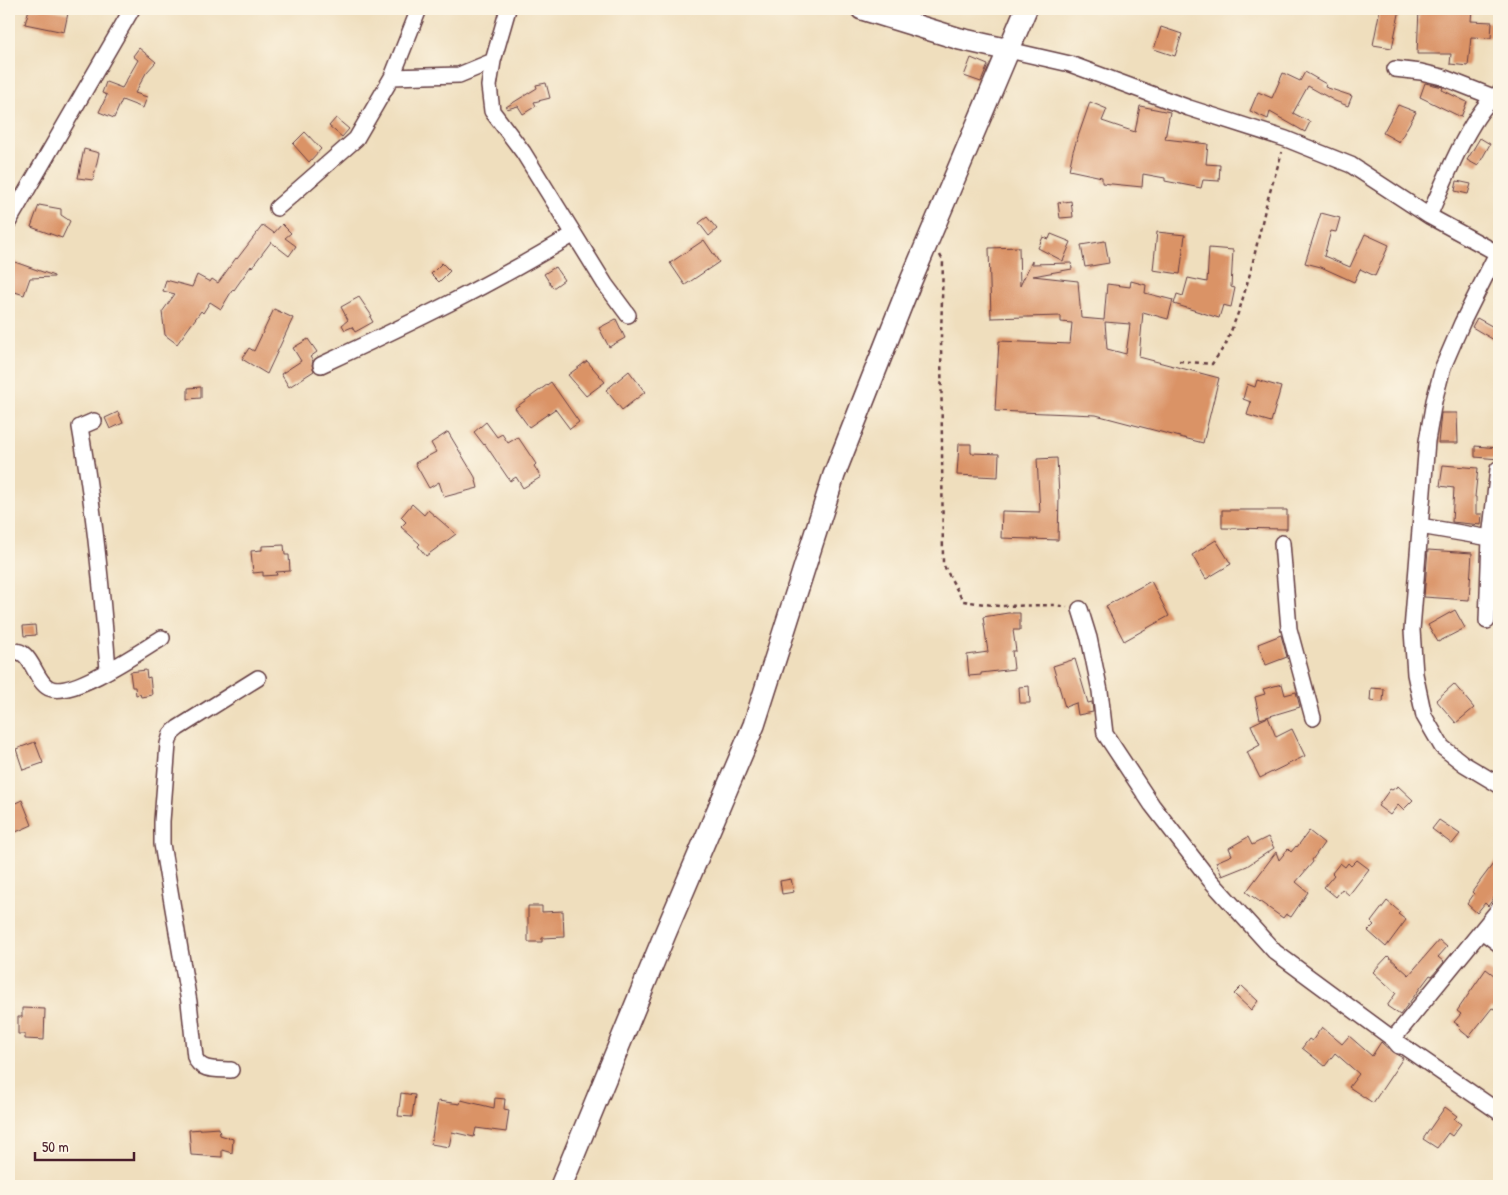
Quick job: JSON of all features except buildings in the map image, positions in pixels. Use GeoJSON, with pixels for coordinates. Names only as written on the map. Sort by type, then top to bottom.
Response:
{"type":"FeatureCollection","features":[{"type":"Feature","properties":{"kind":"street"},"geometry":{"type":"LineString","coordinates":[[9,220],[132,9]]}},
{"type":"Feature","properties":{"kind":"street"},"geometry":{"type":"LineString","coordinates":[[277,208],[356,138],[392,77],[418,9]]}},
{"type":"Feature","properties":{"kind":"street"},"geometry":{"type":"LineString","coordinates":[[508,9],[493,61],[489,86],[492,111],[523,152],[605,284],[628,315]]}},
{"type":"Feature","properties":{"kind":"street"},"geometry":{"type":"LineString","coordinates":[[862,9],[960,39],[1070,64],[1189,108],[1286,139],[1351,165],[1429,216],[1498,253],[1462,323],[1444,367],[1434,400],[1428,441],[1412,630],[1415,674],[1424,716],[1442,747],[1464,764],[1499,785]]}},
{"type":"Feature","properties":{"kind":"street"},"geometry":{"type":"LineString","coordinates":[[561,1186],[668,925],[754,725],[834,475],[931,233],[1026,9]]}},
{"type":"Feature","properties":{"kind":"street"},"geometry":{"type":"LineString","coordinates":[[392,77],[459,75],[493,61]]}},
{"type":"Feature","properties":{"kind":"street"},"geometry":{"type":"LineString","coordinates":[[1395,69],[1442,77],[1496,95],[1473,124],[1450,168],[1429,216]]}},
{"type":"Feature","properties":{"kind":"street"},"geometry":{"type":"LineString","coordinates":[[321,365],[476,289],[542,254],[574,234]]}},
{"type":"Feature","properties":{"kind":"street"},"geometry":{"type":"LineString","coordinates":[[94,421],[80,427],[96,536],[108,670]]}},
{"type":"Feature","properties":{"kind":"street"},"geometry":{"type":"LineString","coordinates":[[1487,620],[1490,538],[1498,469]]}},
{"type":"Feature","properties":{"kind":"street"},"geometry":{"type":"LineString","coordinates":[[1420,526],[1490,538]]}},
{"type":"Feature","properties":{"kind":"street"},"geometry":{"type":"LineString","coordinates":[[1282,543],[1289,629],[1312,718]]}},
{"type":"Feature","properties":{"kind":"street"},"geometry":{"type":"LineString","coordinates":[[1080,609],[1089,638],[1098,682],[1105,734],[1152,805],[1210,880],[1276,952],[1393,1039],[1499,1112]]}},
{"type":"Feature","properties":{"kind":"street"},"geometry":{"type":"LineString","coordinates":[[9,652],[14,650],[25,656],[31,662],[38,677],[48,688],[61,689],[76,686],[108,670],[162,638]]}},
{"type":"Feature","properties":{"kind":"street"},"geometry":{"type":"LineString","coordinates":[[231,1070],[202,1067],[197,1064],[195,1057],[189,1002],[174,908],[164,863],[163,800],[168,744],[171,734],[258,678]]}},
{"type":"Feature","properties":{"kind":"street"},"geometry":{"type":"LineString","coordinates":[[1393,1039],[1499,909]]}},
{"type":"Feature","properties":{"kind":"street"},"geometry":{"type":"LineString","coordinates":[[1482,931],[1499,944]]}},
{"type":"Feature","properties":{"kind":"street"},"geometry":{"type":"LineString","coordinates":[[1393,1039],[1410,1058]]}},
{"type":"Feature","properties":{"kind":"path"},"geometry":{"type":"LineString","coordinates":[[1179,361],[1212,364],[1226,344],[1240,308],[1266,205],[1286,139]]}},
{"type":"Feature","properties":{"kind":"path"},"geometry":{"type":"LineString","coordinates":[[931,233],[943,261],[941,337],[943,564],[963,601],[999,606],[1055,605],[1080,609]]}}]}
